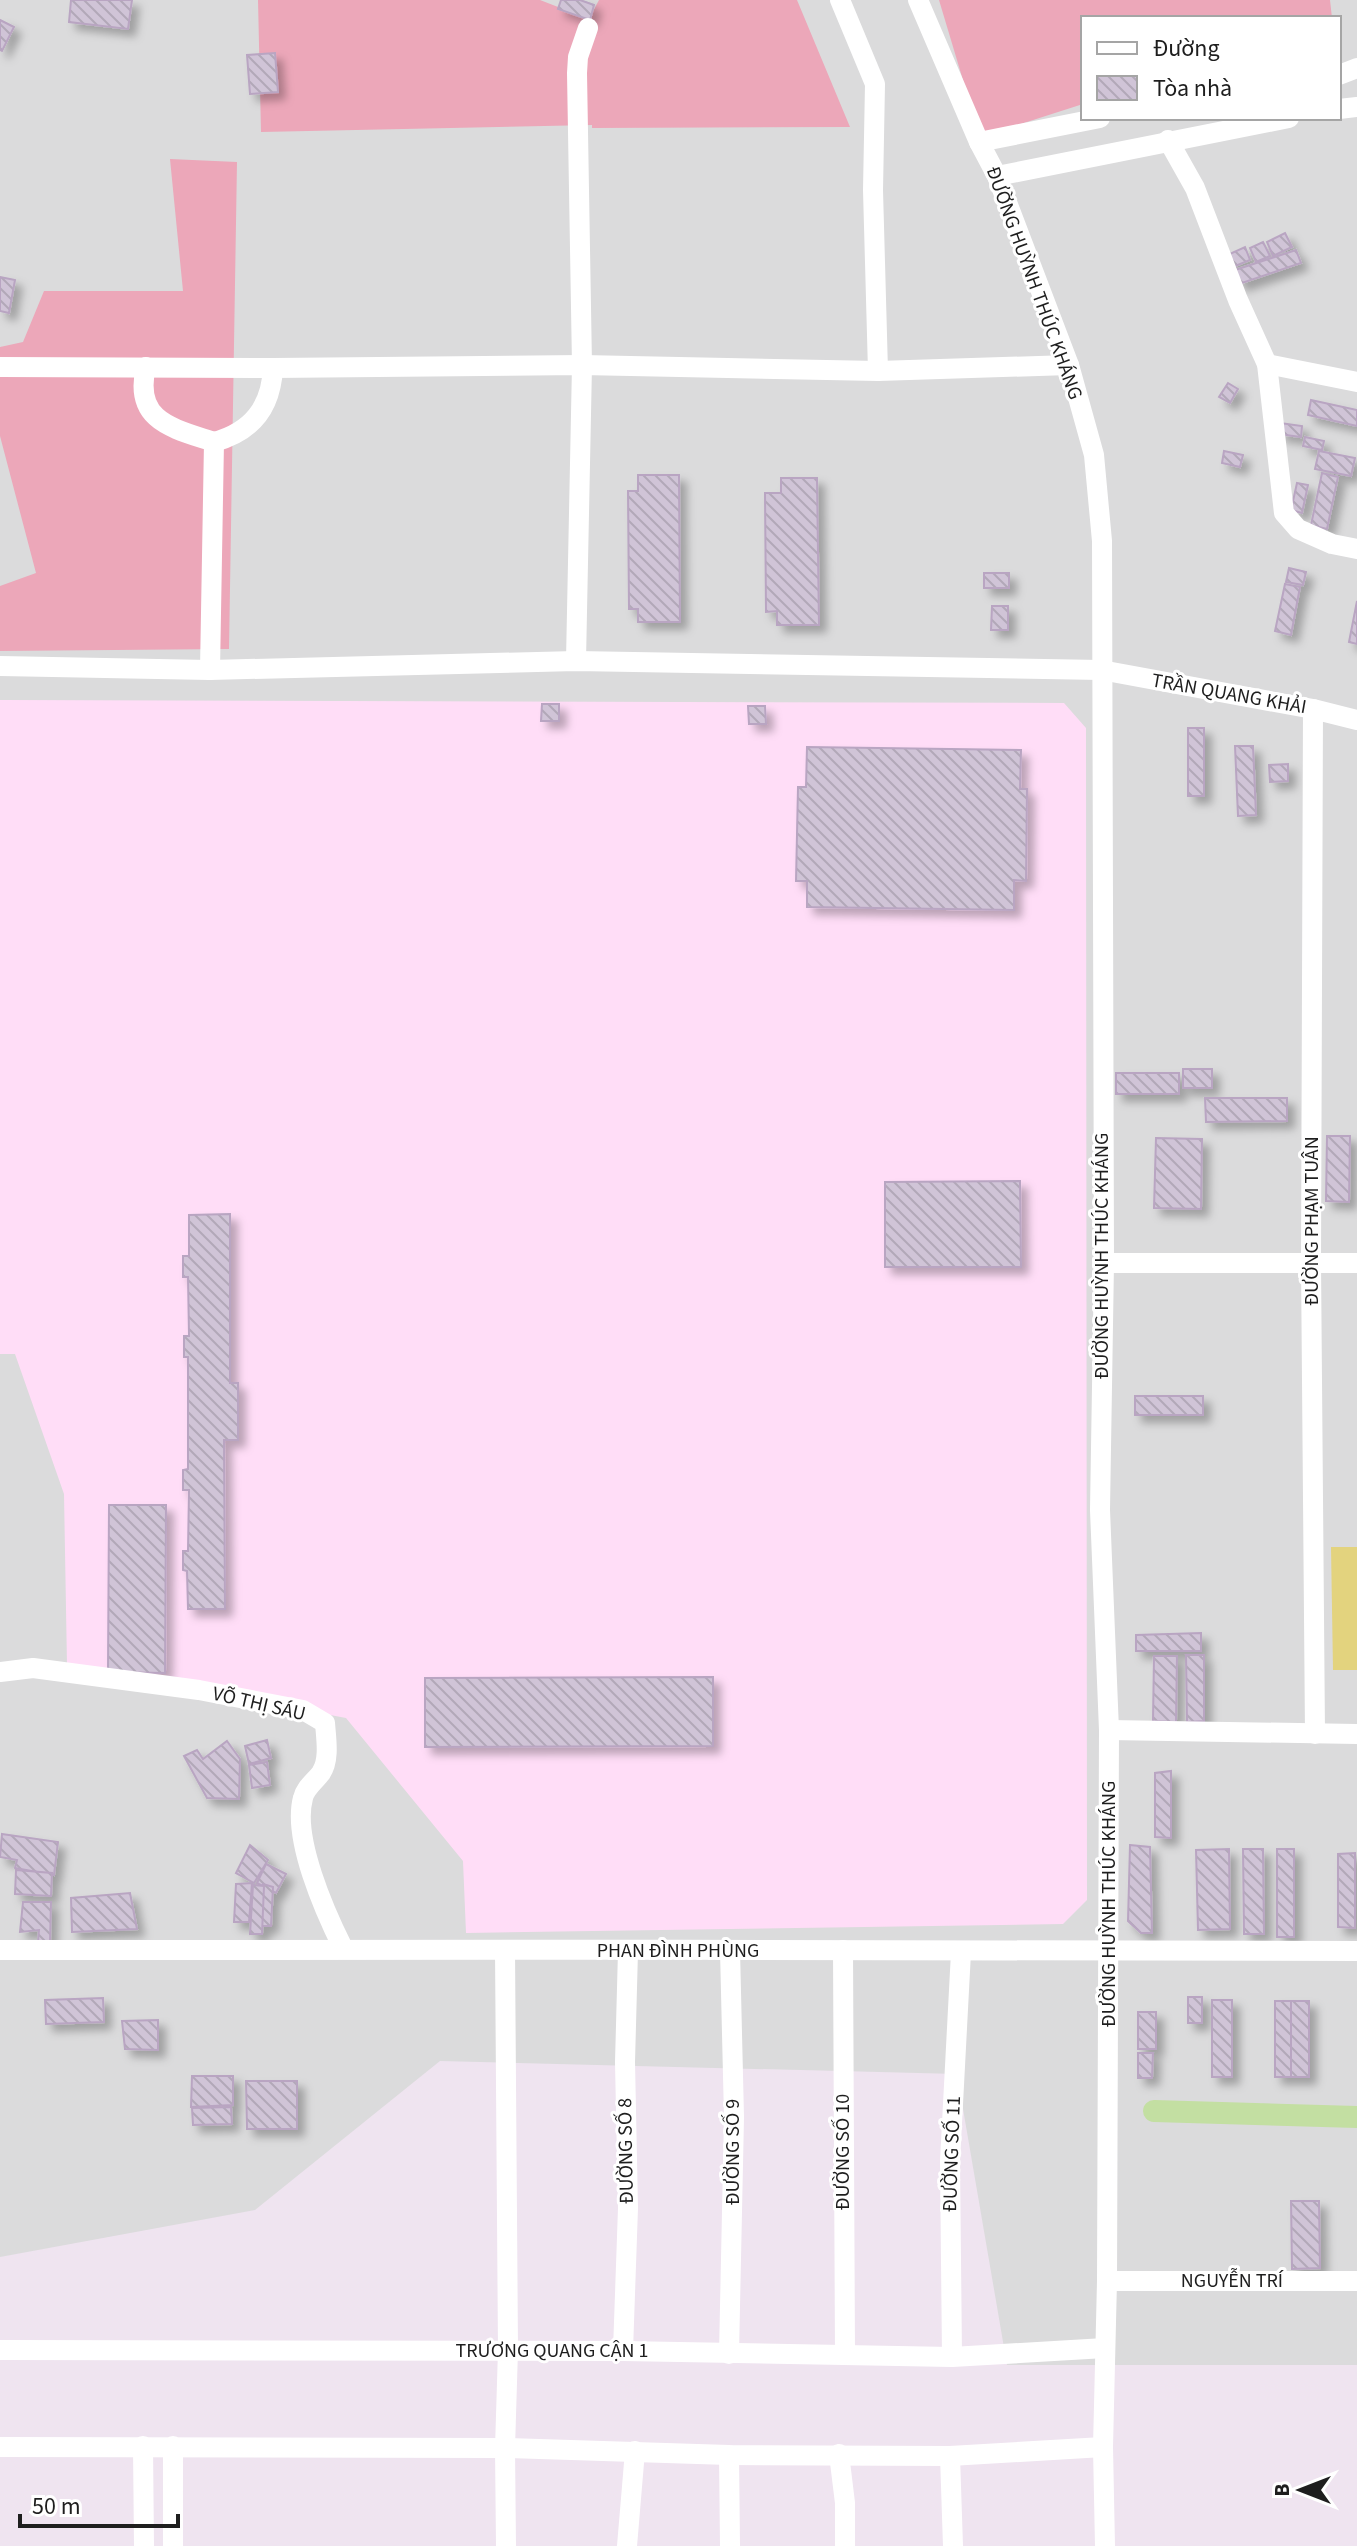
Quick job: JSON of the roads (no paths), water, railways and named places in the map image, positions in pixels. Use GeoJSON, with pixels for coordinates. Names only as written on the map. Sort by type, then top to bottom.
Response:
{"type":"FeatureCollection","features":[{"type":"Feature","properties":{"kind":"street"},"geometry":{"type":"LineString","coordinates":[[840,0],[875,84],[873,190],[878,371]]}},
{"type":"Feature","properties":{"kind":"street","name":"ĐƯỜNG HUỲNH THÚC KHÁNG"},"geometry":{"type":"LineString","coordinates":[[918,0],[979,142],[997,176],[1069,365],[1094,455],[1102,541],[1104,1263],[1100,1510],[1109,1730],[1107,2281],[1103,2447],[1105,2546]]}},
{"type":"Feature","properties":{"kind":"street"},"geometry":{"type":"LineString","coordinates":[[576,661],[582,365],[577,73],[578,57],[588,28]]}},
{"type":"Feature","properties":{"kind":"street"},"geometry":{"type":"LineString","coordinates":[[979,142],[1090,120]]}},
{"type":"Feature","properties":{"kind":"street"},"geometry":{"type":"LineString","coordinates":[[997,176],[1278,120]]}},
{"type":"Feature","properties":{"kind":"street"},"geometry":{"type":"LineString","coordinates":[[1168,140],[1195,188],[1238,300],[1267,364],[1284,513],[1298,529],[1332,544],[1357,549]]}},
{"type":"Feature","properties":{"kind":"street"},"geometry":{"type":"LineString","coordinates":[[1267,364],[1357,382]]}},
{"type":"Feature","properties":{"kind":"street"},"geometry":{"type":"LineString","coordinates":[[0,367],[582,365],[878,371],[1069,365]]}},
{"type":"Feature","properties":{"kind":"street"},"geometry":{"type":"LineString","coordinates":[[146,367],[142,385],[154,416],[169,427],[214,442],[235,436],[256,418],[272,388],[273,368]]}},
{"type":"Feature","properties":{"kind":"street"},"geometry":{"type":"LineString","coordinates":[[210,670],[214,442]]}},
{"type":"Feature","properties":{"kind":"street","name":"TRẦN QUANG KHẢI"},"geometry":{"type":"LineString","coordinates":[[0,666],[210,670],[576,661],[1101,670],[1357,720]]}},
{"type":"Feature","properties":{"kind":"street","name":"ĐƯỜNG PHẠM TUÂN"},"geometry":{"type":"LineString","coordinates":[[1313,709],[1311,1263],[1315,1734]]}},
{"type":"Feature","properties":{"kind":"street"},"geometry":{"type":"LineString","coordinates":[[1104,1263],[1357,1263]]}},
{"type":"Feature","properties":{"kind":"street","name":"VÕ THỊ SÁU"},"geometry":{"type":"LineString","coordinates":[[0,1672],[33,1668],[199,1690],[303,1710],[325,1723],[327,1748],[324,1769],[303,1794],[300,1813],[311,1873],[343,1948]]}},
{"type":"Feature","properties":{"kind":"street"},"geometry":{"type":"LineString","coordinates":[[1109,1730],[1357,1734]]}},
{"type":"Feature","properties":{"kind":"street","name":"PHAN ĐÌNH PHÙNG"},"geometry":{"type":"LineString","coordinates":[[0,1950],[1357,1951]]}},
{"type":"Feature","properties":{"kind":"street"},"geometry":{"type":"LineString","coordinates":[[505,1950],[506,2546]]}},
{"type":"Feature","properties":{"kind":"street","name":"ĐƯỜNG SỐ 9"},"geometry":{"type":"LineString","coordinates":[[729,2354],[734,2117],[730,1950]]}},
{"type":"Feature","properties":{"kind":"street","name":"ĐƯỜNG SỐ 10"},"geometry":{"type":"LineString","coordinates":[[843,1950],[845,2354]]}},
{"type":"Feature","properties":{"kind":"street","name":"ĐƯỜNG SỐ 8"},"geometry":{"type":"LineString","coordinates":[[623,2351],[628,2208],[625,2062],[628,1951]]}},
{"type":"Feature","properties":{"kind":"street","name":"ĐƯỜNG SỐ 11"},"geometry":{"type":"LineString","coordinates":[[952,2357],[950,2161],[961,1952]]}},
{"type":"Feature","properties":{"kind":"street","name":"NGUYỄN TRÍ"},"geometry":{"type":"LineString","coordinates":[[1107,2281],[1357,2281]]}},
{"type":"Feature","properties":{"kind":"street","name":"TRƯƠNG QUANG CẬN 1"},"geometry":{"type":"LineString","coordinates":[[0,2350],[508,2350],[952,2357],[1105,2348]]}},
{"type":"Feature","properties":{"kind":"street"},"geometry":{"type":"LineString","coordinates":[[143,2446],[144,2546]]}},
{"type":"Feature","properties":{"kind":"street"},"geometry":{"type":"LineString","coordinates":[[173,2446],[173,2546]]}},
{"type":"Feature","properties":{"kind":"street"},"geometry":{"type":"LineString","coordinates":[[0,2447],[505,2448],[729,2455],[950,2456],[1103,2447]]}},
{"type":"Feature","properties":{"kind":"street"},"geometry":{"type":"LineString","coordinates":[[627,2546],[635,2451]]}},
{"type":"Feature","properties":{"kind":"street"},"geometry":{"type":"LineString","coordinates":[[839,2454],[845,2503],[845,2546]]}},
{"type":"Feature","properties":{"kind":"street"},"geometry":{"type":"LineString","coordinates":[[729,2455],[730,2546]]}},
{"type":"Feature","properties":{"kind":"street"},"geometry":{"type":"LineString","coordinates":[[950,2456],[953,2546]]}},
{"type":"Feature","properties":{"kind":"waterway"},"geometry":{"type":"LineString","coordinates":[[1154,2111],[1357,2117]]}}]}
